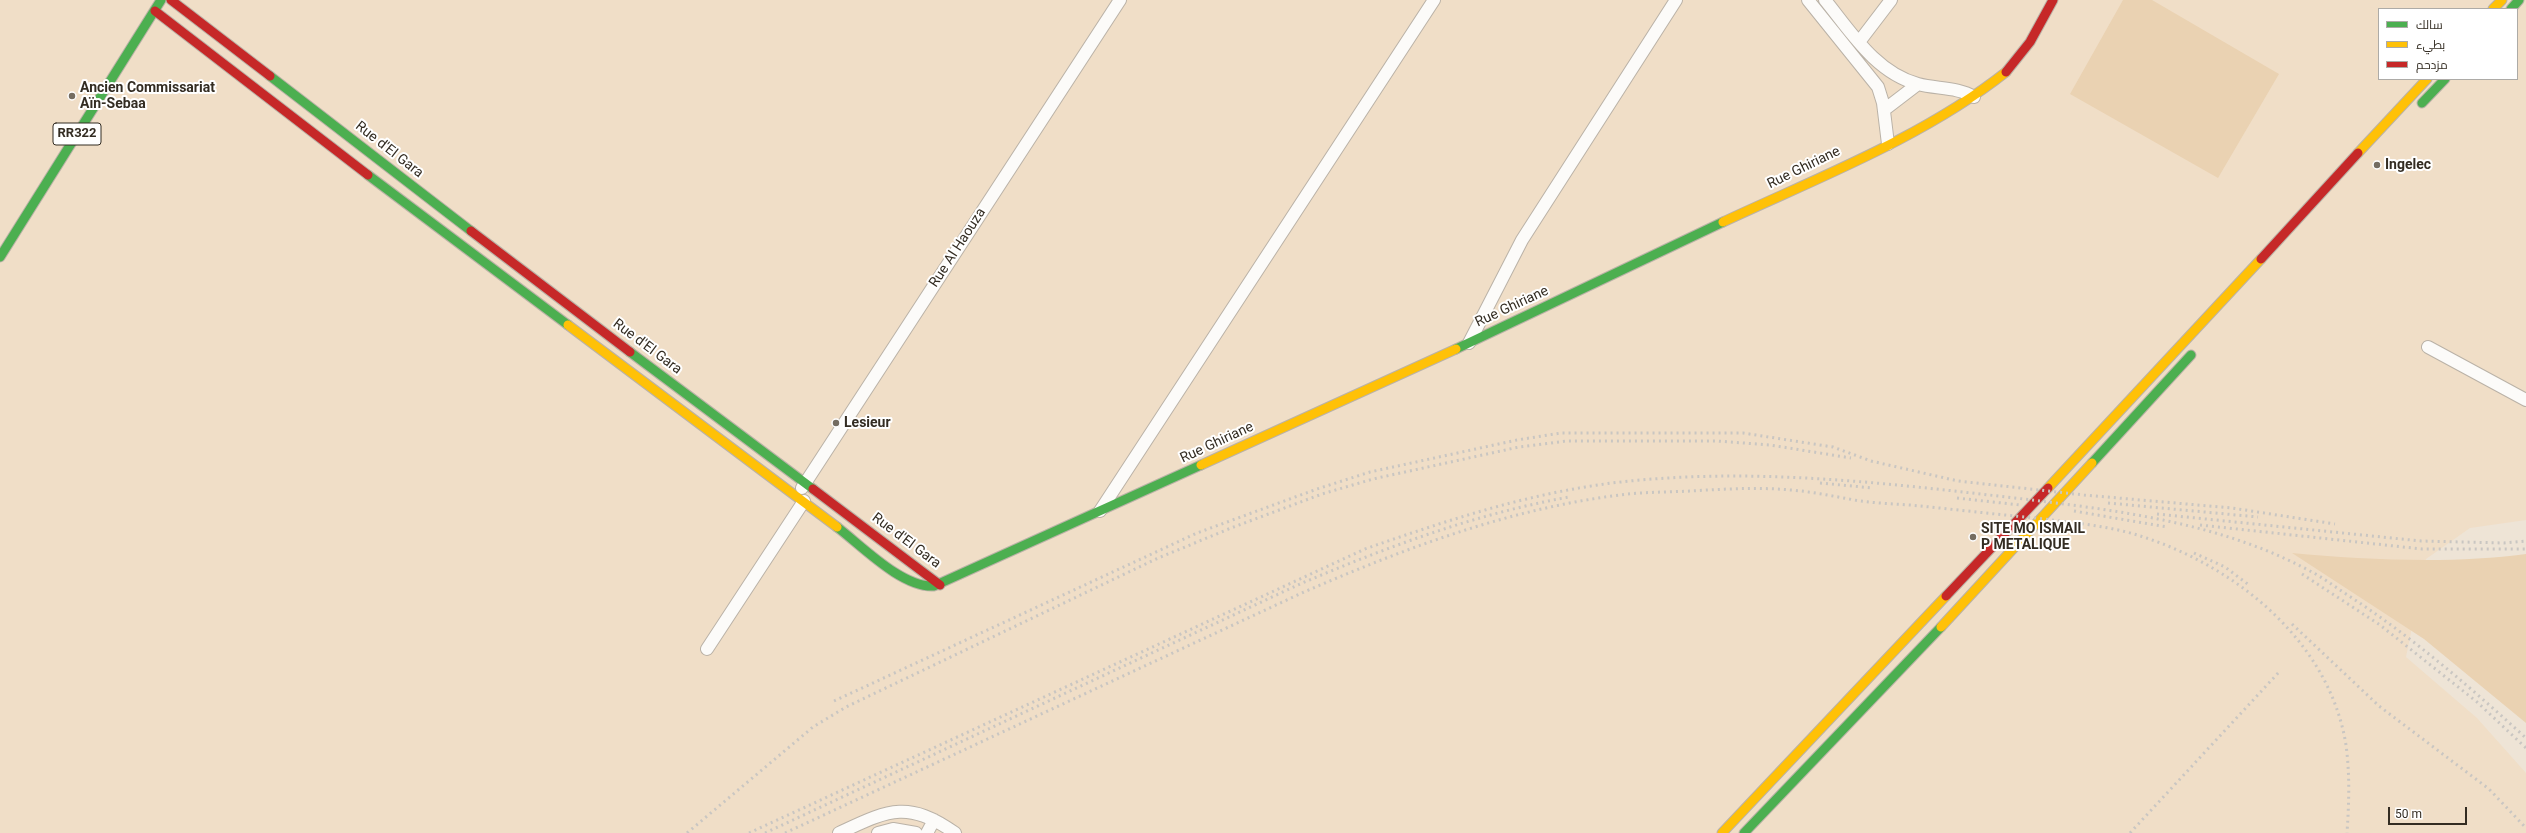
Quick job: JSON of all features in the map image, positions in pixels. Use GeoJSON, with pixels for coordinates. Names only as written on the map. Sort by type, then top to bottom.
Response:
{"type":"FeatureCollection","features":[{"type":"Feature","properties":{"kind":"street","name":"RR322"},"geometry":{"type":"LineString","coordinates":[[0,257],[161,0]]}},
{"type":"Feature","properties":{"kind":"street","name":"Rue d'El Gara"},"geometry":{"type":"LineString","coordinates":[[171,0],[370,153],[940,585]]}},
{"type":"Feature","properties":{"kind":"street","name":"Rue Al Haouza"},"geometry":{"type":"LineString","coordinates":[[707,649],[800,499],[805,483],[1120,0]]}},
{"type":"Feature","properties":{"kind":"street"},"geometry":{"type":"LineString","coordinates":[[1100,512],[1434,0]]}},
{"type":"Feature","properties":{"kind":"street"},"geometry":{"type":"LineString","coordinates":[[1469,343],[1522,240],[1676,0]]}},
{"type":"Feature","properties":{"kind":"street"},"geometry":{"type":"LineString","coordinates":[[1808,0],[1875,81],[1881,94],[1888,144]]}},
{"type":"Feature","properties":{"kind":"street"},"geometry":{"type":"LineString","coordinates":[[1825,0],[1858,42],[1886,69],[1918,84],[1956,90],[1974,97]]}},
{"type":"Feature","properties":{"kind":"street"},"geometry":{"type":"LineString","coordinates":[[1858,42],[1891,0]]}},
{"type":"Feature","properties":{"kind":"street","name":"Rue Ghiriane"},"geometry":{"type":"LineString","coordinates":[[940,585],[1469,343],[1888,144],[1974,97],[2009,69],[2030,42],[2053,0]]}},
{"type":"Feature","properties":{"kind":"street"},"geometry":{"type":"LineString","coordinates":[[2494,8],[2502,0]]}},
{"type":"Feature","properties":{"kind":"street"},"geometry":{"type":"LineString","coordinates":[[2511,8],[2519,0]]}},
{"type":"Feature","properties":{"kind":"street","name":"Rue d'El Gara"},"geometry":{"type":"LineString","coordinates":[[155,11],[360,169],[907,580],[921,586],[940,585]]}},
{"type":"Feature","properties":{"kind":"street"},"geometry":{"type":"LineString","coordinates":[[1722,833],[2069,465],[2426,80]]}},
{"type":"Feature","properties":{"kind":"street"},"geometry":{"type":"LineString","coordinates":[[2418,108],[2444,80]]}},
{"type":"Feature","properties":{"kind":"street"},"geometry":{"type":"LineString","coordinates":[[1884,110],[1918,84]]}},
{"type":"Feature","properties":{"kind":"street"},"geometry":{"type":"LineString","coordinates":[[360,169],[370,153]]}},
{"type":"Feature","properties":{"kind":"street"},"geometry":{"type":"LineString","coordinates":[[2428,346],[2526,400]]}},
{"type":"Feature","properties":{"kind":"street"},"geometry":{"type":"LineString","coordinates":[[1744,833],[2006,558],[2197,348]]}},
{"type":"Feature","properties":{"kind":"street"},"geometry":{"type":"LineString","coordinates":[[838,833],[874,817],[891,812],[911,812],[934,820],[955,833]]}},
{"type":"Feature","properties":{"kind":"street"},"geometry":{"type":"LineString","coordinates":[[927,833],[934,820]]}},
{"type":"Feature","properties":{"kind":"street"},"geometry":{"type":"LineString","coordinates":[[878,833],[893,829],[916,833]]}},
{"type":"Feature","properties":{"kind":"shaded area"},"geometry":{"type":"Polygon","coordinates":[[[0,0],[2526,0],[2526,520],[2470,528],[2426,559],[2406,657],[2477,718],[2526,773],[2526,833],[0,833],[0,0]]]}},
{"type":"Feature","properties":{"kind":"shaded area"},"geometry":{"type":"Polygon","coordinates":[[[2123,0],[2152,0],[2279,74],[2218,178],[2070,94],[2123,0]]]}},
{"type":"Feature","properties":{"kind":"shaded area"},"geometry":{"type":"Polygon","coordinates":[[[2292,553],[2349,558],[2409,560],[2469,559],[2526,554],[2526,723],[2424,639],[2292,553]]]}},
{"type":"Feature","properties":{"kind":"railway"},"geometry":{"type":"LineString","coordinates":[[834,701],[1197,533],[1317,489],[1370,472],[1517,440],[1561,433],[1743,433],[1833,447],[1871,461],[1958,481],[2084,495],[2232,508],[2335,524]]}},
{"type":"Feature","properties":{"kind":"railway"},"geometry":{"type":"LineString","coordinates":[[687,833],[813,727],[846,707],[1156,559],[1231,528],[1322,494],[1373,479],[1519,447],[1566,441],[1717,441],[1770,445],[1851,458]]}},
{"type":"Feature","properties":{"kind":"railway"},"geometry":{"type":"LineString","coordinates":[[749,833],[1365,549],[1495,507],[1562,491],[1596,485],[1679,477],[1727,476],[1823,479],[1967,492],[2128,513],[2203,530],[2240,541],[2275,554],[2314,573],[2370,610],[2439,662],[2526,738]]}},
{"type":"Feature","properties":{"kind":"railway"},"geometry":{"type":"LineString","coordinates":[[1820,483],[1873,488]]}},
{"type":"Feature","properties":{"kind":"railway"},"geometry":{"type":"LineString","coordinates":[[785,833],[1304,592],[1343,575],[1422,545],[1503,519],[1544,508],[1586,500],[1636,493],[1754,488],[1800,491],[1860,501],[2035,518],[2097,526],[2134,534],[2171,547],[2206,564],[2240,586],[2270,611],[2297,639],[2319,671],[2336,707],[2346,745],[2349,789],[2347,833]]}},
{"type":"Feature","properties":{"kind":"railway"},"geometry":{"type":"LineString","coordinates":[[765,833],[1333,570],[1466,522],[1534,504],[1569,497]]}},
{"type":"Feature","properties":{"kind":"railway"},"geometry":{"type":"LineString","coordinates":[[1957,498],[2020,505]]}},
{"type":"Feature","properties":{"kind":"railway"},"geometry":{"type":"LineString","coordinates":[[2108,503],[2258,517]]}},
{"type":"Feature","properties":{"kind":"railway"},"geometry":{"type":"LineString","coordinates":[[2074,511],[2167,527]]}},
{"type":"Feature","properties":{"kind":"railway"},"geometry":{"type":"LineString","coordinates":[[2157,514],[2421,541],[2504,543],[2526,541]]}},
{"type":"Feature","properties":{"kind":"railway"},"geometry":{"type":"LineString","coordinates":[[2200,525],[2422,549],[2526,549]]}},
{"type":"Feature","properties":{"kind":"railway"},"geometry":{"type":"LineString","coordinates":[[2194,553],[2225,567],[2249,585]]}},
{"type":"Feature","properties":{"kind":"railway"},"geometry":{"type":"LineString","coordinates":[[2302,574],[2380,625],[2477,702],[2526,748]]}},
{"type":"Feature","properties":{"kind":"railway"},"geometry":{"type":"LineString","coordinates":[[2292,624],[2379,706],[2489,789],[2526,828]]}},
{"type":"Feature","properties":{"kind":"railway"},"geometry":{"type":"LineString","coordinates":[[2130,833],[2280,671]]}},
{"type":"Feature","properties":{"kind":"traffic: fast"},"geometry":{"type":"LineString","coordinates":[[0,257],[161,0]]}},
{"type":"Feature","properties":{"kind":"traffic: fast"},"geometry":{"type":"LineString","coordinates":[[2512,8],[2519,0]]}},
{"type":"Feature","properties":{"kind":"traffic: fast"},"geometry":{"type":"LineString","coordinates":[[270,76],[471,231]]}},
{"type":"Feature","properties":{"kind":"traffic: fast"},"geometry":{"type":"LineString","coordinates":[[2422,103],[2444,80]]}},
{"type":"Feature","properties":{"kind":"traffic: fast"},"geometry":{"type":"LineString","coordinates":[[368,175],[568,325]]}},
{"type":"Feature","properties":{"kind":"traffic: fast"},"geometry":{"type":"LineString","coordinates":[[1456,349],[1723,222]]}},
{"type":"Feature","properties":{"kind":"traffic: fast"},"geometry":{"type":"LineString","coordinates":[[630,352],[813,489]]}},
{"type":"Feature","properties":{"kind":"traffic: fast"},"geometry":{"type":"LineString","coordinates":[[2092,463],[2191,355]]}},
{"type":"Feature","properties":{"kind":"traffic: fast"},"geometry":{"type":"LineString","coordinates":[[837,527],[870,555],[896,573],[922,585],[934,586],[1201,465]]}},
{"type":"Feature","properties":{"kind":"traffic: fast"},"geometry":{"type":"LineString","coordinates":[[1744,833],[1941,627]]}},
{"type":"Feature","properties":{"kind":"traffic: slow"},"geometry":{"type":"LineString","coordinates":[[2494,8],[2502,0]]}},
{"type":"Feature","properties":{"kind":"traffic: slow"},"geometry":{"type":"LineString","coordinates":[[1723,222],[1869,155],[1905,136],[1940,117],[2006,72]]}},
{"type":"Feature","properties":{"kind":"traffic: slow"},"geometry":{"type":"LineString","coordinates":[[2358,153],[2426,80]]}},
{"type":"Feature","properties":{"kind":"traffic: slow"},"geometry":{"type":"LineString","coordinates":[[2048,488],[2261,259]]}},
{"type":"Feature","properties":{"kind":"traffic: slow"},"geometry":{"type":"LineString","coordinates":[[568,325],[837,527]]}},
{"type":"Feature","properties":{"kind":"traffic: slow"},"geometry":{"type":"LineString","coordinates":[[1201,465],[1456,349]]}},
{"type":"Feature","properties":{"kind":"traffic: slow"},"geometry":{"type":"LineString","coordinates":[[1941,627],[2092,463]]}},
{"type":"Feature","properties":{"kind":"traffic: slow"},"geometry":{"type":"LineString","coordinates":[[1722,833],[1946,596]]}},
{"type":"Feature","properties":{"kind":"traffic: jam"},"geometry":{"type":"LineString","coordinates":[[171,0],[270,76]]}},
{"type":"Feature","properties":{"kind":"traffic: jam"},"geometry":{"type":"LineString","coordinates":[[2006,72],[2030,42],[2053,0]]}},
{"type":"Feature","properties":{"kind":"traffic: jam"},"geometry":{"type":"LineString","coordinates":[[155,11],[368,175]]}},
{"type":"Feature","properties":{"kind":"traffic: jam"},"geometry":{"type":"LineString","coordinates":[[2261,259],[2358,153]]}},
{"type":"Feature","properties":{"kind":"traffic: jam"},"geometry":{"type":"LineString","coordinates":[[471,231],[630,352]]}},
{"type":"Feature","properties":{"kind":"traffic: jam"},"geometry":{"type":"LineString","coordinates":[[1946,596],[2048,488]]}},
{"type":"Feature","properties":{"kind":"traffic: jam"},"geometry":{"type":"LineString","coordinates":[[813,489],[940,585]]}},
{"type":"Feature","properties":{"kind":"place","name":"Ancien Commissariat Aïn-Sebaa"},"geometry":{"type":"Point","coordinates":[72,96]}},
{"type":"Feature","properties":{"kind":"place","name":"Ingelec"},"geometry":{"type":"Point","coordinates":[2377,165]}},
{"type":"Feature","properties":{"kind":"place","name":"Lesieur"},"geometry":{"type":"Point","coordinates":[836,423]}},
{"type":"Feature","properties":{"kind":"place","name":"SITE MO ISMAIL P METALIQUE"},"geometry":{"type":"Point","coordinates":[1973,537]}}]}
